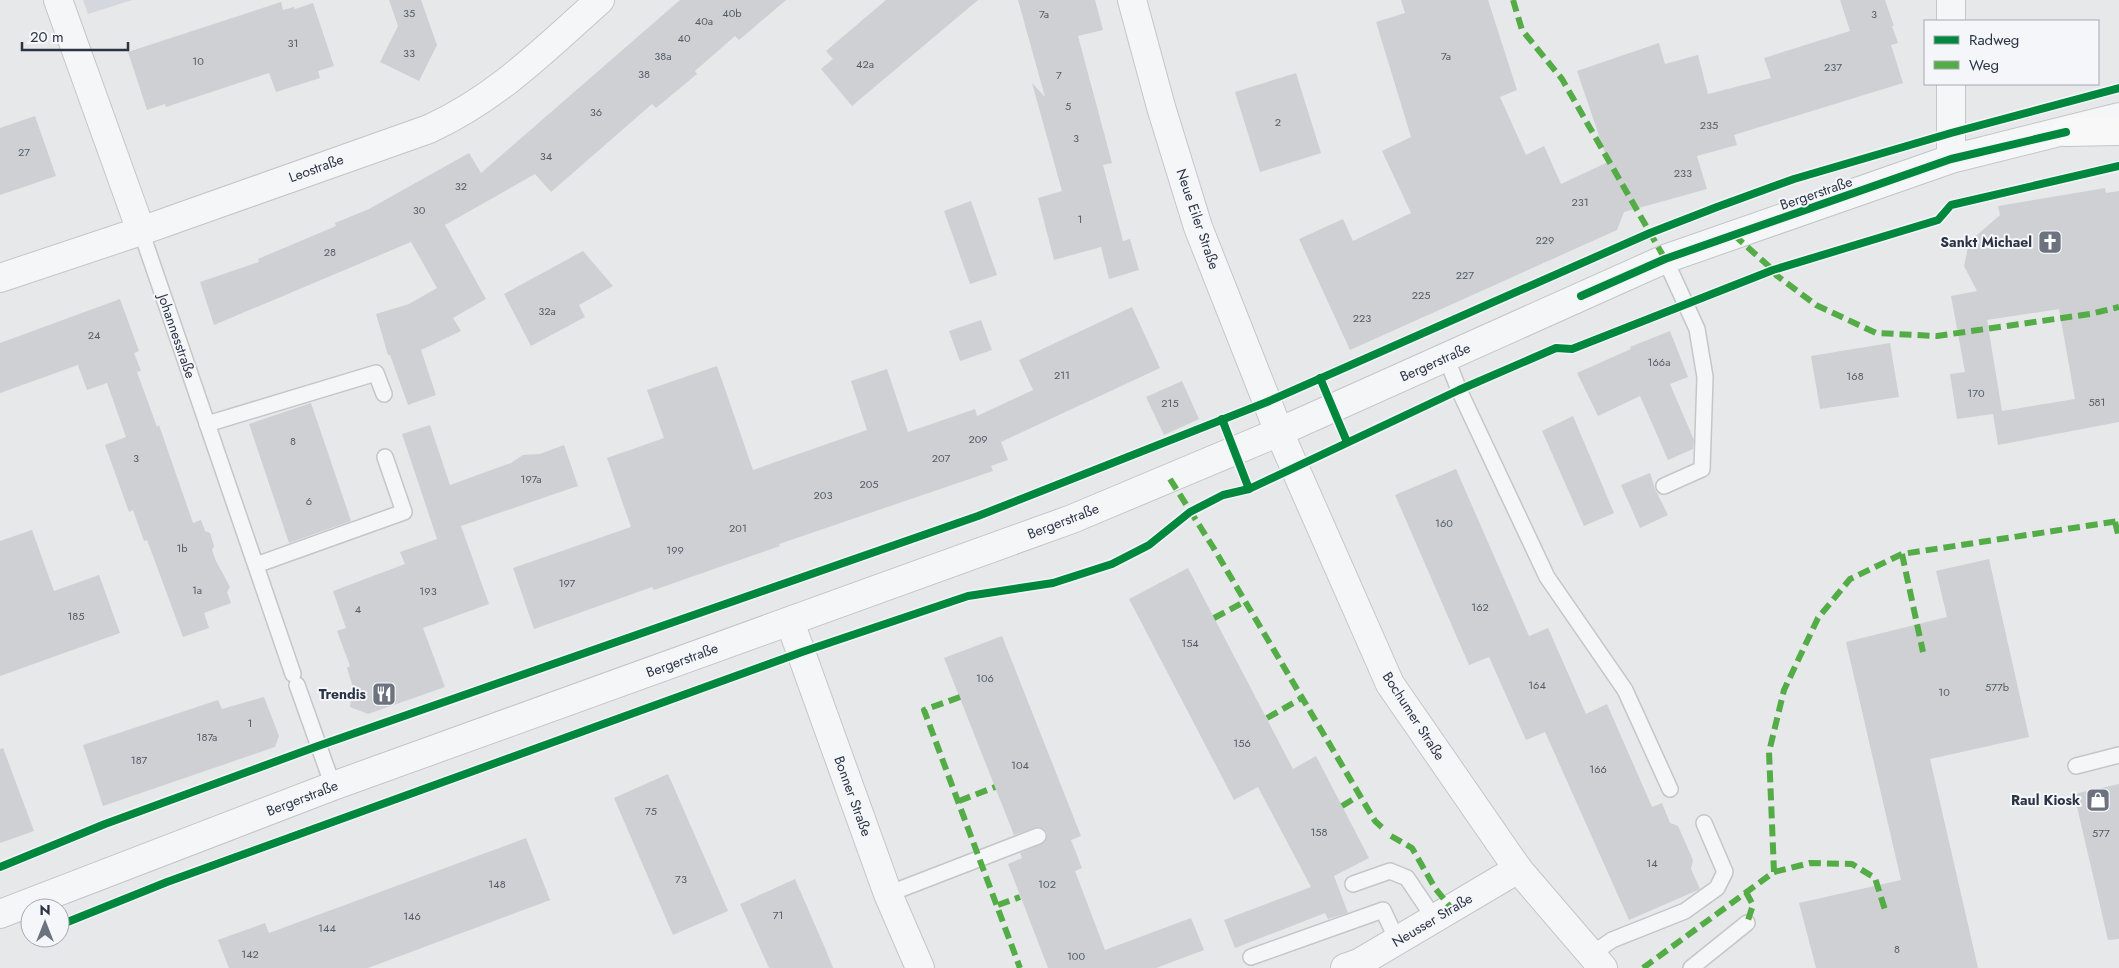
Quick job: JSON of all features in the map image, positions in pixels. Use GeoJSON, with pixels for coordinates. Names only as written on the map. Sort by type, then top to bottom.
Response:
{"type":"FeatureCollection","features":[{"type":"Feature","properties":{"kind":"main road"},"geometry":{"type":"LineString","coordinates":[[2066,132],[2119,131]]}},
{"type":"Feature","properties":{"kind":"street","name":"Johannesstraße"},"geometry":{"type":"LineString","coordinates":[[58,0],[140,231]]}},
{"type":"Feature","properties":{"kind":"street","name":"Leostraße"},"geometry":{"type":"LineString","coordinates":[[0,278],[140,231],[429,128],[456,116],[507,83],[600,0]]}},
{"type":"Feature","properties":{"kind":"street","name":"Neue Eiler Straße"},"geometry":{"type":"LineString","coordinates":[[1132,0],[1161,107],[1198,227],[1280,432]]}},
{"type":"Feature","properties":{"kind":"street"},"geometry":{"type":"LineString","coordinates":[[1951,0],[1951,20]]}},
{"type":"Feature","properties":{"kind":"street"},"geometry":{"type":"LineString","coordinates":[[1951,85],[1951,159]]}},
{"type":"Feature","properties":{"kind":"street","name":"Bergerstraße"},"geometry":{"type":"LineString","coordinates":[[0,914],[333,786],[1072,519],[1280,432],[1665,259],[1951,159],[2066,132],[2119,117]]}},
{"type":"Feature","properties":{"kind":"street","name":"Bochumer Straße"},"geometry":{"type":"LineString","coordinates":[[1280,432],[1390,684],[1518,869],[1597,961]]}},
{"type":"Feature","properties":{"kind":"street","name":"Bonner Straße"},"geometry":{"type":"LineString","coordinates":[[790,622],[888,894],[920,968]]}},
{"type":"Feature","properties":{"kind":"street","name":"Neusser Straße"},"geometry":{"type":"LineString","coordinates":[[1355,966],[1518,869]]}},
{"type":"Feature","properties":{"kind":"lane","name":"Johannesstraße"},"geometry":{"type":"LineString","coordinates":[[140,231],[333,786]]}},
{"type":"Feature","properties":{"kind":"lane"},"geometry":{"type":"LineString","coordinates":[[1664,486],[1702,469],[1705,377],[1697,329],[1665,259]]}},
{"type":"Feature","properties":{"kind":"lane"},"geometry":{"type":"LineString","coordinates":[[1446,357],[1459,390],[1547,577],[1625,690],[1670,789]]}},
{"type":"Feature","properties":{"kind":"lane"},"geometry":{"type":"LineString","coordinates":[[207,424],[376,373],[384,394]]}},
{"type":"Feature","properties":{"kind":"lane"},"geometry":{"type":"LineString","coordinates":[[256,565],[404,512],[385,457]]}},
{"type":"Feature","properties":{"kind":"lane"},"geometry":{"type":"LineString","coordinates":[[2076,766],[2119,755]]}},
{"type":"Feature","properties":{"kind":"lane"},"geometry":{"type":"LineString","coordinates":[[1597,961],[1612,940],[1685,911],[1717,888],[1725,872],[1704,823]]}},
{"type":"Feature","properties":{"kind":"lane"},"geometry":{"type":"LineString","coordinates":[[888,894],[1038,836]]}},
{"type":"Feature","properties":{"kind":"lane"},"geometry":{"type":"LineString","coordinates":[[1353,884],[1390,871],[1407,878],[1434,918]]}},
{"type":"Feature","properties":{"kind":"lane"},"geometry":{"type":"LineString","coordinates":[[1251,958],[1384,910],[1397,940]]}},
{"type":"Feature","properties":{"kind":"lane"},"geometry":{"type":"LineString","coordinates":[[1691,968],[1747,923]]}},
{"type":"Feature","properties":{"kind":"shaded area"},"geometry":{"type":"Polygon","coordinates":[[[83,0],[132,0],[88,14],[83,0]]]}},
{"type":"Feature","properties":{"kind":"building"},"geometry":{"type":"Polygon","coordinates":[[[389,0],[421,0],[437,45],[419,81],[380,62],[398,26],[389,0]]]}},
{"type":"Feature","properties":{"kind":"building"},"geometry":{"type":"Polygon","coordinates":[[[680,0],[786,0],[739,40],[735,36],[695,71],[697,74],[656,108],[652,104],[551,192],[535,174],[445,225],[486,299],[453,318],[461,331],[421,350],[436,395],[408,405],[390,355],[388,355],[376,314],[409,304],[437,288],[411,242],[214,325],[200,282],[259,262],[258,259],[336,226],[335,223],[369,209],[469,153],[481,173],[680,0]]]}},
{"type":"Feature","properties":{"kind":"building"},"geometry":{"type":"Polygon","coordinates":[[[886,0],[978,0],[852,106],[821,69],[833,59],[826,51],[886,0]]]}},
{"type":"Feature","properties":{"kind":"building"},"geometry":{"type":"Polygon","coordinates":[[[1018,0],[1095,0],[1103,30],[1078,36],[1112,163],[1103,165],[1123,241],[1130,239],[1139,270],[1109,279],[1101,247],[1054,260],[1038,198],[1062,191],[1032,83],[1045,97],[1018,0]]]}},
{"type":"Feature","properties":{"kind":"building"},"geometry":{"type":"Polygon","coordinates":[[[1401,0],[1488,0],[1517,90],[1500,97],[1526,155],[1544,146],[1561,184],[1608,162],[1577,71],[1659,43],[1665,64],[1698,55],[1708,94],[1771,78],[1764,58],[1850,31],[1840,0],[1885,0],[1898,43],[1891,45],[1903,83],[1734,135],[1737,145],[1697,156],[1707,189],[1624,212],[1617,230],[1350,350],[1299,239],[1343,219],[1353,241],[1411,213],[1382,151],[1411,137],[1376,22],[1405,13],[1401,0]]]}},
{"type":"Feature","properties":{"kind":"building"},"geometry":{"type":"Polygon","coordinates":[[[281,2],[283,10],[294,7],[295,9],[313,3],[334,66],[318,71],[320,78],[276,92],[269,73],[166,107],[165,104],[147,110],[128,52],[281,2]]]}},
{"type":"Feature","properties":{"kind":"building"},"geometry":{"type":"Polygon","coordinates":[[[1296,73],[1321,153],[1260,172],[1235,92],[1296,73]]]}},
{"type":"Feature","properties":{"kind":"building"},"geometry":{"type":"Polygon","coordinates":[[[35,116],[56,176],[0,195],[0,128],[35,116]]]}},
{"type":"Feature","properties":{"kind":"building"},"geometry":{"type":"Polygon","coordinates":[[[2105,188],[2106,193],[2119,191],[2119,422],[1998,445],[1993,414],[1957,419],[1950,374],[1965,372],[1951,296],[1977,291],[1964,266],[1969,242],[2000,215],[1998,206],[2105,188]],[[2059,309],[1987,320],[2002,411],[2075,399],[2059,309]]]}},
{"type":"Feature","properties":{"kind":"building"},"geometry":{"type":"Polygon","coordinates":[[[971,201],[997,275],[970,284],[944,211],[971,201]]]}},
{"type":"Feature","properties":{"kind":"building"},"geometry":{"type":"Polygon","coordinates":[[[583,251],[613,286],[579,305],[585,317],[531,346],[504,294],[583,251]]]}},
{"type":"Feature","properties":{"kind":"building"},"geometry":{"type":"Polygon","coordinates":[[[120,299],[139,351],[134,353],[141,371],[137,372],[157,427],[159,425],[193,523],[201,520],[205,531],[210,533],[214,546],[212,550],[216,561],[230,587],[227,592],[231,603],[204,613],[209,628],[183,637],[147,540],[144,541],[133,510],[129,512],[105,445],[126,437],[107,383],[87,390],[78,365],[0,393],[0,343],[120,299]]]}},
{"type":"Feature","properties":{"kind":"building"},"geometry":{"type":"Polygon","coordinates":[[[1132,307],[1160,368],[1001,442],[1008,460],[991,466],[993,471],[779,544],[780,546],[654,590],[652,587],[534,629],[513,568],[631,527],[607,458],[664,438],[647,390],[717,366],[753,470],[867,430],[851,381],[887,369],[908,432],[975,409],[977,416],[1033,390],[1019,360],[1132,307]]]}},
{"type":"Feature","properties":{"kind":"building"},"geometry":{"type":"Polygon","coordinates":[[[981,320],[992,350],[960,361],[949,331],[981,320]]]}},
{"type":"Feature","properties":{"kind":"building"},"geometry":{"type":"Polygon","coordinates":[[[1670,331],[1688,377],[1670,384],[1694,440],[1693,449],[1668,460],[1640,396],[1598,416],[1577,373],[1631,349],[1630,347],[1670,331]]]}},
{"type":"Feature","properties":{"kind":"building"},"geometry":{"type":"Polygon","coordinates":[[[1890,343],[1899,397],[1820,409],[1811,356],[1890,343]]]}},
{"type":"Feature","properties":{"kind":"building"},"geometry":{"type":"Polygon","coordinates":[[[1182,381],[1199,419],[1164,435],[1146,397],[1182,381]]]}},
{"type":"Feature","properties":{"kind":"building"},"geometry":{"type":"Polygon","coordinates":[[[311,403],[351,521],[289,543],[249,424],[311,403]]]}},
{"type":"Feature","properties":{"kind":"building"},"geometry":{"type":"Polygon","coordinates":[[[1573,416],[1614,513],[1584,526],[1542,431],[1573,416]]]}},
{"type":"Feature","properties":{"kind":"building"},"geometry":{"type":"Polygon","coordinates":[[[430,425],[450,485],[511,463],[523,455],[540,454],[564,445],[578,486],[461,526],[489,604],[423,628],[445,687],[368,714],[350,707],[353,687],[347,668],[350,666],[337,631],[346,628],[333,591],[405,564],[400,552],[437,539],[402,434],[430,425]]]}},
{"type":"Feature","properties":{"kind":"building"},"geometry":{"type":"Polygon","coordinates":[[[1456,469],[1529,636],[1548,628],[1586,714],[1607,704],[1652,807],[1662,803],[1670,823],[1678,826],[1693,860],[1691,869],[1700,889],[1629,920],[1545,732],[1526,740],[1489,657],[1469,665],[1395,495],[1456,469]]]}},
{"type":"Feature","properties":{"kind":"building"},"geometry":{"type":"Polygon","coordinates":[[[1650,473],[1655,489],[1668,515],[1640,528],[1621,485],[1650,473]]]}},
{"type":"Feature","properties":{"kind":"building"},"geometry":{"type":"Polygon","coordinates":[[[32,530],[54,591],[99,575],[120,633],[0,676],[0,541],[32,530]]]}},
{"type":"Feature","properties":{"kind":"building"},"geometry":{"type":"Polygon","coordinates":[[[1989,559],[2029,737],[1930,759],[1978,968],[1816,968],[1799,903],[1901,880],[1846,642],[1947,617],[1936,571],[1989,559]]]}},
{"type":"Feature","properties":{"kind":"building"},"geometry":{"type":"Polygon","coordinates":[[[1188,568],[1293,769],[1316,756],[1369,858],[1334,876],[1348,913],[1328,919],[1325,913],[1235,948],[1224,920],[1311,887],[1258,787],[1234,800],[1129,599],[1188,568]]]}},
{"type":"Feature","properties":{"kind":"building"},"geometry":{"type":"Polygon","coordinates":[[[1002,636],[1081,836],[1071,840],[1082,868],[1075,871],[1105,950],[1191,918],[1204,950],[1156,968],[1048,968],[1008,864],[1022,858],[1020,853],[1045,842],[1047,833],[1039,827],[1014,835],[944,658],[1002,636]]]}},
{"type":"Feature","properties":{"kind":"building"},"geometry":{"type":"Polygon","coordinates":[[[264,697],[279,736],[275,747],[103,806],[83,745],[218,700],[222,709],[264,697]]]}},
{"type":"Feature","properties":{"kind":"building"},"geometry":{"type":"Polygon","coordinates":[[[3,748],[34,831],[0,843],[0,749],[3,748]]]}},
{"type":"Feature","properties":{"kind":"building"},"geometry":{"type":"Polygon","coordinates":[[[668,774],[728,911],[673,935],[614,798],[668,774]]]}},
{"type":"Feature","properties":{"kind":"building"},"geometry":{"type":"Polygon","coordinates":[[[2119,784],[2119,939],[2108,940],[2074,794],[2119,784]]]}},
{"type":"Feature","properties":{"kind":"building"},"geometry":{"type":"Polygon","coordinates":[[[526,838],[550,900],[368,968],[229,968],[218,940],[265,923],[269,933],[526,838]]]}},
{"type":"Feature","properties":{"kind":"building"},"geometry":{"type":"Polygon","coordinates":[[[795,879],[833,968],[769,968],[740,904],[795,879]]]}},
{"type":"Feature","properties":{"kind":"marked path"},"geometry":{"type":"LineString","coordinates":[[1513,0],[1522,30],[1562,79],[1665,259]]}},
{"type":"Feature","properties":{"kind":"marked path"},"geometry":{"type":"LineString","coordinates":[[1734,235],[1773,270],[1776,275],[1816,305],[1876,333],[1937,336],[2090,314],[2119,307]]}},
{"type":"Feature","properties":{"kind":"marked path"},"geometry":{"type":"LineString","coordinates":[[1170,479],[1213,547],[1375,821],[1386,831]]}},
{"type":"Feature","properties":{"kind":"marked path"},"geometry":{"type":"LineString","coordinates":[[1643,968],[1774,872],[1769,752],[1784,690],[1818,618],[1850,579],[1902,554],[2119,521]]}},
{"type":"Feature","properties":{"kind":"marked path"},"geometry":{"type":"LineString","coordinates":[[2115,522],[2119,538]]}},
{"type":"Feature","properties":{"kind":"marked path"},"geometry":{"type":"LineString","coordinates":[[1902,554],[1923,652]]}},
{"type":"Feature","properties":{"kind":"marked path"},"geometry":{"type":"LineString","coordinates":[[1214,618],[1244,602]]}},
{"type":"Feature","properties":{"kind":"marked path"},"geometry":{"type":"LineString","coordinates":[[960,697],[924,710],[1020,968]]}},
{"type":"Feature","properties":{"kind":"marked path"},"geometry":{"type":"LineString","coordinates":[[1267,718],[1302,698]]}},
{"type":"Feature","properties":{"kind":"marked path"},"geometry":{"type":"LineString","coordinates":[[959,801],[995,787]]}},
{"type":"Feature","properties":{"kind":"marked path"},"geometry":{"type":"LineString","coordinates":[[1342,806],[1360,795]]}},
{"type":"Feature","properties":{"kind":"marked path"},"geometry":{"type":"LineString","coordinates":[[1391,836],[1412,848],[1435,888],[1451,908]]}},
{"type":"Feature","properties":{"kind":"marked path"},"geometry":{"type":"LineString","coordinates":[[1774,872],[1810,863],[1852,864],[1875,878],[1886,913]]}},
{"type":"Feature","properties":{"kind":"marked path"},"geometry":{"type":"LineString","coordinates":[[1746,892],[1753,905],[1747,923]]}},
{"type":"Feature","properties":{"kind":"marked path"},"geometry":{"type":"LineString","coordinates":[[998,905],[1020,897]]}},
{"type":"Feature","properties":{"kind":"cycle path"},"geometry":{"type":"LineString","coordinates":[[0,867],[105,824],[318,746],[978,516],[1267,402],[1650,233],[1717,207],[1794,179],[1951,133],[2119,88]]}},
{"type":"Feature","properties":{"kind":"cycle path"},"geometry":{"type":"LineString","coordinates":[[1581,296],[1665,259],[1951,159],[2066,132]]}},
{"type":"Feature","properties":{"kind":"cycle path"},"geometry":{"type":"LineString","coordinates":[[70,921],[167,882],[802,652],[968,596],[1053,583],[1112,564],[1149,545],[1190,512],[1223,495],[1249,489],[1459,390],[1556,348],[1572,349],[1773,270],[1938,220],[1951,205],[2119,166]]}},
{"type":"Feature","properties":{"kind":"cycle path"},"geometry":{"type":"LineString","coordinates":[[1320,378],[1347,442]]}},
{"type":"Feature","properties":{"kind":"cycle path"},"geometry":{"type":"LineString","coordinates":[[1222,419],[1249,489]]}},
{"type":"Feature","properties":{"kind":"place","name":"Sankt Michael"},"geometry":{"type":"Point","coordinates":[2050,242]}},
{"type":"Feature","properties":{"kind":"place","name":"Trendis"},"geometry":{"type":"Point","coordinates":[384,694]}},
{"type":"Feature","properties":{"kind":"place","name":"Raul Kiosk"},"geometry":{"type":"Point","coordinates":[2098,800]}}]}
